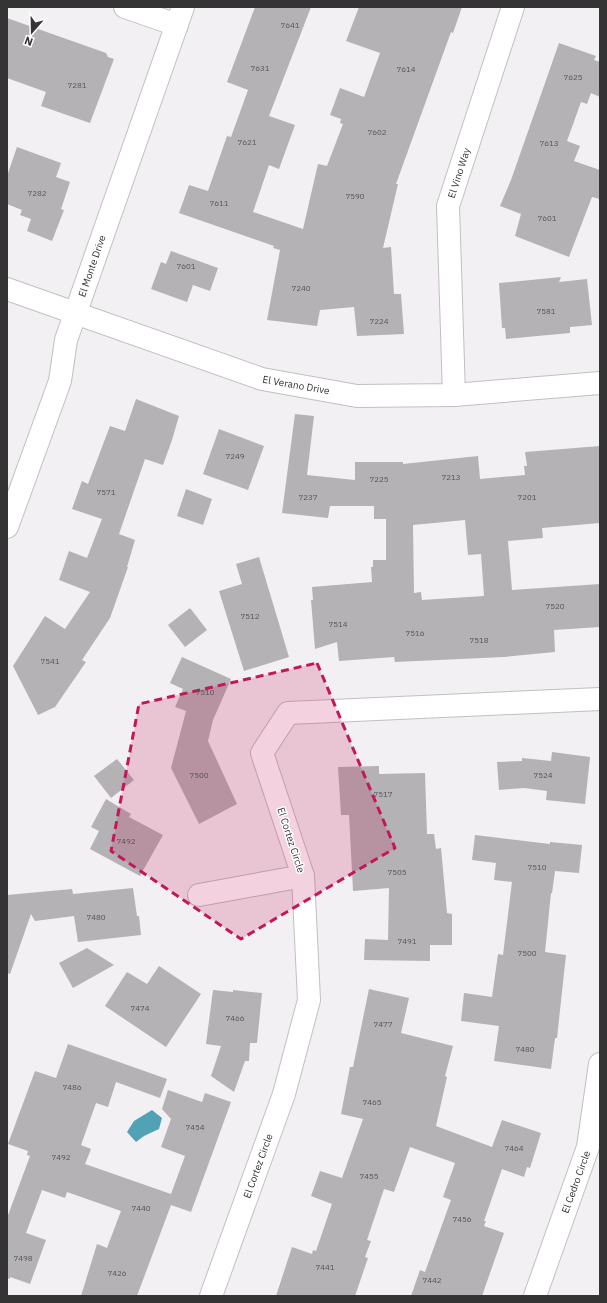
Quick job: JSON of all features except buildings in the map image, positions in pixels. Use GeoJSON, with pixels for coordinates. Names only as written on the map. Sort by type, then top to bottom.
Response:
{"type":"FeatureCollection","features":[{"type":"Feature","properties":{"kind":"street"},"geometry":{"type":"LineString","coordinates":[[126,7],[180,16]]}},
{"type":"Feature","properties":{"kind":"street","name":"El Vino Way"},"geometry":{"type":"LineString","coordinates":[[454,395],[448,206],[513,7]]}},
{"type":"Feature","properties":{"kind":"street","name":"El Monte Drive"},"geometry":{"type":"LineString","coordinates":[[7,527],[60,381],[66,340],[75,313],[180,16]]}},
{"type":"Feature","properties":{"kind":"street","name":"El Verano Drive"},"geometry":{"type":"LineString","coordinates":[[7,289],[262,379],[357,396],[454,395],[600,383]]}},
{"type":"Feature","properties":{"kind":"street","name":"El Cortez Circle"},"geometry":{"type":"LineString","coordinates":[[211,1296],[284,1094],[309,1000],[303,876],[262,753],[288,713],[600,699]]}},
{"type":"Feature","properties":{"kind":"street"},"geometry":{"type":"LineString","coordinates":[[199,895],[303,876]]}},
{"type":"Feature","properties":{"kind":"street","name":"El Cedro Circle"},"geometry":{"type":"LineString","coordinates":[[535,1296],[588,1147],[600,1064]]}},
{"type":"Feature","properties":{"kind":"highlighted area"},"geometry":{"type":"Polygon","coordinates":[[[317,663],[395,848],[241,939],[111,851],[139,704],[317,663]]]}},
{"type":"Feature","properties":{"kind":"water"},"geometry":{"type":"Polygon","coordinates":[[[152,1110],[162,1118],[159,1129],[144,1136],[136,1142],[127,1132],[134,1121],[152,1110]]]}}]}
